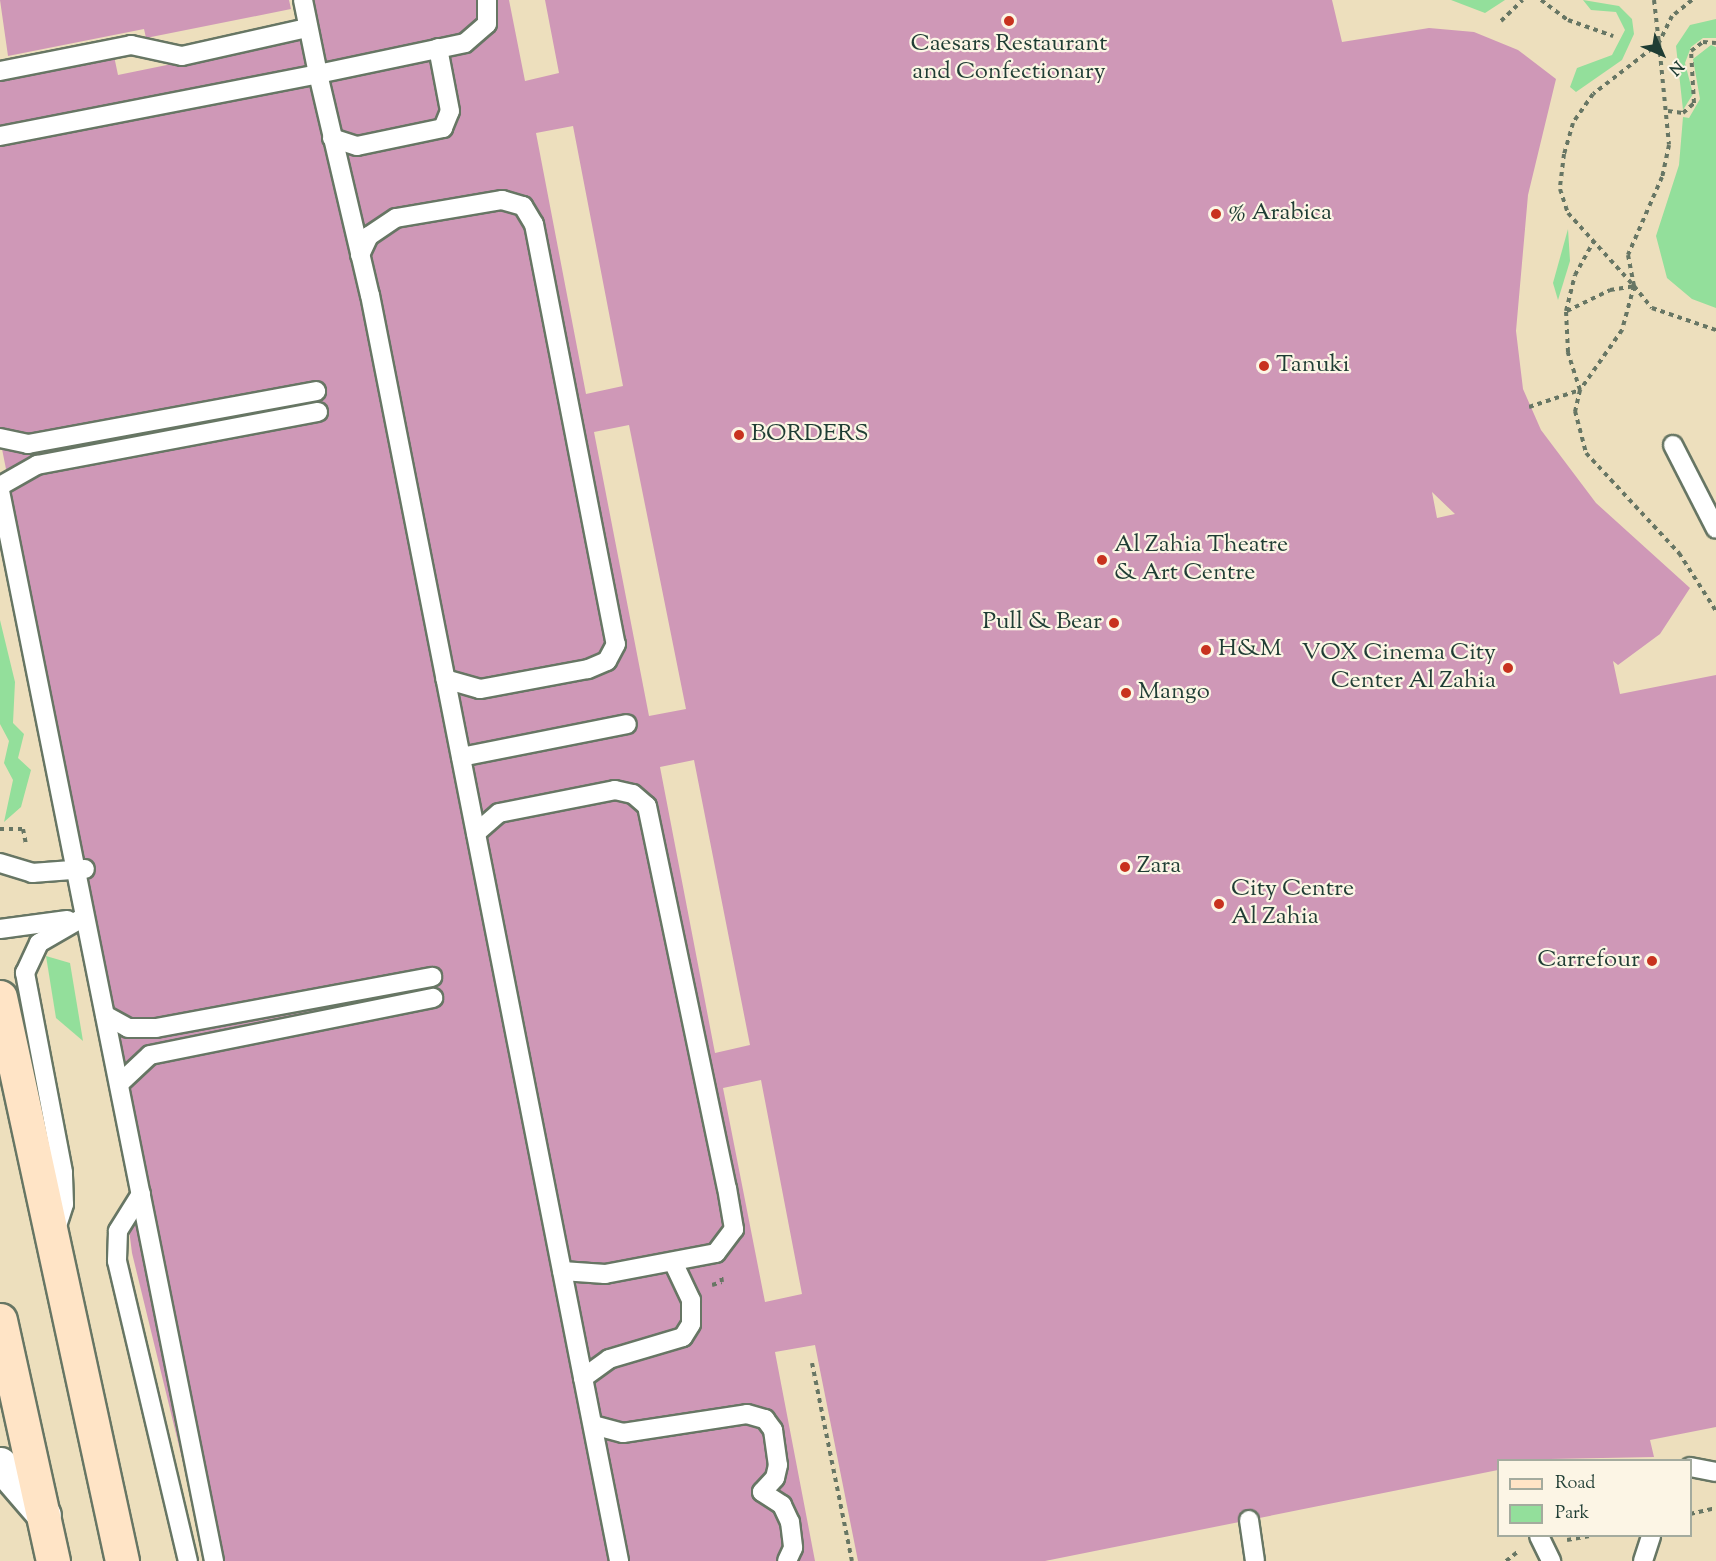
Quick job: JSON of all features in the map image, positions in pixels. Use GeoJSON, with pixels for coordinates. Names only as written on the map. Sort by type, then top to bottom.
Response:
{"type":"FeatureCollection","features":[{"type":"Feature","properties":{"kind":"street"},"geometry":{"type":"LineString","coordinates":[[0,997],[54,1234],[122,1561]]}},
{"type":"Feature","properties":{"kind":"street"},"geometry":{"type":"LineString","coordinates":[[0,1320],[53,1561]]}},
{"type":"Feature","properties":{"kind":"street"},"geometry":{"type":"LineString","coordinates":[[0,1464],[44,1515]]}},
{"type":"Feature","properties":{"kind":"lane"},"geometry":{"type":"LineString","coordinates":[[303,0],[332,138],[360,255],[620,1559]]}},
{"type":"Feature","properties":{"kind":"lane"},"geometry":{"type":"LineString","coordinates":[[0,136],[318,74],[474,39],[487,24],[487,0]]}},
{"type":"Feature","properties":{"kind":"lane"},"geometry":{"type":"LineString","coordinates":[[0,71],[131,45],[182,56],[307,28]]}},
{"type":"Feature","properties":{"kind":"lane"},"geometry":{"type":"LineString","coordinates":[[332,138],[357,146],[443,128],[450,111],[438,48]]}},
{"type":"Feature","properties":{"kind":"lane"},"geometry":{"type":"LineString","coordinates":[[360,255],[369,236],[386,222],[431,212],[501,200],[523,206],[534,224],[616,644],[607,661],[588,669],[480,688],[445,679]]}},
{"type":"Feature","properties":{"kind":"lane"},"geometry":{"type":"LineString","coordinates":[[0,438],[28,444],[316,391]]}},
{"type":"Feature","properties":{"kind":"lane"},"geometry":{"type":"LineString","coordinates":[[214,1561],[0,488],[37,465],[318,412]]}},
{"type":"Feature","properties":{"kind":"lane"},"geometry":{"type":"LineString","coordinates":[[1673,445],[1716,529]]}},
{"type":"Feature","properties":{"kind":"lane"},"geometry":{"type":"LineString","coordinates":[[0,542],[0,564]]}},
{"type":"Feature","properties":{"kind":"lane"},"geometry":{"type":"LineString","coordinates":[[461,757],[627,724]]}},
{"type":"Feature","properties":{"kind":"lane"},"geometry":{"type":"LineString","coordinates":[[476,833],[499,813],[615,790],[641,799],[651,814],[734,1229],[716,1253],[594,1275],[562,1270]]}},
{"type":"Feature","properties":{"kind":"lane"},"geometry":{"type":"LineString","coordinates":[[0,863],[32,873],[87,869]]}},
{"type":"Feature","properties":{"kind":"lane"},"geometry":{"type":"LineString","coordinates":[[0,929],[84,917],[39,943],[25,973],[65,1188],[54,1234]]}},
{"type":"Feature","properties":{"kind":"lane"},"geometry":{"type":"LineString","coordinates":[[105,1015],[128,1028],[156,1028],[432,976]]}},
{"type":"Feature","properties":{"kind":"lane"},"geometry":{"type":"LineString","coordinates":[[119,1084],[150,1055],[433,998]]}},
{"type":"Feature","properties":{"kind":"lane"},"geometry":{"type":"LineString","coordinates":[[141,1194],[118,1231],[117,1261],[188,1561]]}},
{"type":"Feature","properties":{"kind":"lane"},"geometry":{"type":"LineString","coordinates":[[583,1378],[609,1359],[683,1337],[691,1324],[691,1300],[673,1262]]}},
{"type":"Feature","properties":{"kind":"lane"},"geometry":{"type":"LineString","coordinates":[[593,1425],[623,1433],[758,1416],[773,1430],[778,1465],[775,1478],[762,1492],[782,1505],[790,1522],[793,1548],[787,1561]]}},
{"type":"Feature","properties":{"kind":"lane"},"geometry":{"type":"LineString","coordinates":[[1692,1467],[1716,1472]]}},
{"type":"Feature","properties":{"kind":"lane"},"geometry":{"type":"LineString","coordinates":[[1249,1520],[1256,1561]]}},
{"type":"Feature","properties":{"kind":"lane"},"geometry":{"type":"LineString","coordinates":[[1539,1537],[1551,1561]]}},
{"type":"Feature","properties":{"kind":"lane"},"geometry":{"type":"LineString","coordinates":[[1643,1561],[1651,1537]]}},
{"type":"Feature","properties":{"kind":"path"},"geometry":{"type":"LineString","coordinates":[[1501,21],[1523,0]]}},
{"type":"Feature","properties":{"kind":"path"},"geometry":{"type":"LineString","coordinates":[[1541,0],[1568,20],[1613,36]]}},
{"type":"Feature","properties":{"kind":"path"},"geometry":{"type":"LineString","coordinates":[[1649,0],[1654,1],[1668,111],[1662,177],[1628,255],[1634,286],[1622,330],[1580,390],[1575,411],[1586,453],[1679,553],[1716,611]]}},
{"type":"Feature","properties":{"kind":"path"},"geometry":{"type":"LineString","coordinates":[[1692,0],[1672,16],[1659,43],[1605,82],[1570,131],[1562,200],[1593,243],[1652,308],[1716,330]]}},
{"type":"Feature","properties":{"kind":"path"},"geometry":{"type":"LineString","coordinates":[[1668,111],[1683,113],[1694,103],[1691,51],[1703,42],[1716,43]]}},
{"type":"Feature","properties":{"kind":"path"},"geometry":{"type":"LineString","coordinates":[[1580,390],[1568,352],[1566,311],[1575,275],[1593,243]]}},
{"type":"Feature","properties":{"kind":"path"},"geometry":{"type":"LineString","coordinates":[[1566,311],[1610,290],[1634,286]]}},
{"type":"Feature","properties":{"kind":"path"},"geometry":{"type":"LineString","coordinates":[[1529,407],[1580,390]]}},
{"type":"Feature","properties":{"kind":"path"},"geometry":{"type":"LineString","coordinates":[[812,1363],[852,1561]]}},
{"type":"Feature","properties":{"kind":"path"},"geometry":{"type":"LineString","coordinates":[[1692,1514],[1716,1508]]}},
{"type":"Feature","properties":{"kind":"green space"},"geometry":{"type":"Polygon","coordinates":[[[1451,0],[1505,0],[1485,13],[1451,0]]]}},
{"type":"Feature","properties":{"kind":"green space"},"geometry":{"type":"Polygon","coordinates":[[[1583,0],[1619,6],[1632,19],[1634,34],[1622,60],[1576,92],[1570,87],[1577,68],[1612,55],[1625,30],[1616,12],[1591,10],[1583,0]]]}},
{"type":"Feature","properties":{"kind":"green space"},"geometry":{"type":"Polygon","coordinates":[[[1716,19],[1716,38],[1703,38],[1691,47],[1685,63],[1693,94],[1683,110],[1676,46],[1690,25],[1716,19]]]}},
{"type":"Feature","properties":{"kind":"green space"},"geometry":{"type":"Polygon","coordinates":[[[1711,45],[1716,47],[1716,308],[1692,299],[1667,278],[1656,236],[1679,165],[1683,117],[1689,118],[1700,99],[1693,59],[1711,45]]]}},
{"type":"Feature","properties":{"kind":"green space"},"geometry":{"type":"Polygon","coordinates":[[[1568,229],[1570,261],[1558,300],[1553,283],[1568,229]]]}},
{"type":"Feature","properties":{"kind":"green space"},"geometry":{"type":"Polygon","coordinates":[[[0,620],[15,682],[13,723],[24,734],[18,758],[31,770],[21,807],[4,822],[13,780],[4,763],[9,741],[0,724],[0,620]]]}},
{"type":"Feature","properties":{"kind":"green space"},"geometry":{"type":"Polygon","coordinates":[[[46,956],[70,963],[83,1041],[56,1018],[46,956]]]}},
{"type":"Feature","properties":{"kind":"building"},"geometry":{"type":"Polygon","coordinates":[[[0,0],[289,0],[291,9],[146,38],[144,29],[8,56],[0,0]]]}},
{"type":"Feature","properties":{"kind":"building"},"geometry":{"type":"Polygon","coordinates":[[[302,0],[509,0],[525,81],[559,73],[545,0],[1332,0],[1342,42],[1429,28],[1474,32],[1518,50],[1556,79],[1528,195],[1516,331],[1523,389],[1541,430],[1596,503],[1690,588],[1660,634],[1618,665],[1613,661],[1620,694],[1716,675],[1716,1427],[1650,1440],[1654,1457],[1497,1459],[1497,1470],[1045,1561],[858,1561],[815,1345],[775,1352],[815,1561],[207,1561],[132,1253],[128,1222],[146,1181],[145,1163],[0,439],[0,80],[114,56],[118,75],[309,36],[302,0]],[[573,126],[536,133],[586,394],[623,386],[573,126]],[[629,425],[594,432],[649,716],[686,709],[629,425]],[[1432,492],[1437,518],[1455,514],[1432,492]],[[694,760],[660,767],[715,1053],[750,1045],[694,760]],[[761,1080],[723,1088],[765,1302],[802,1294],[761,1080]]]}},
{"type":"Feature","properties":{"kind":"place","name":"Caesars Restaurant and Confectionary"},"geometry":{"type":"Point","coordinates":[1009,21]}},
{"type":"Feature","properties":{"kind":"place","name":"% Arabica"},"geometry":{"type":"Point","coordinates":[1216,214]}},
{"type":"Feature","properties":{"kind":"place","name":"Tanuki"},"geometry":{"type":"Point","coordinates":[1264,366]}},
{"type":"Feature","properties":{"kind":"place","name":"BORDERS"},"geometry":{"type":"Point","coordinates":[739,435]}},
{"type":"Feature","properties":{"kind":"place","name":"Al Zahia Theatre & Art Centre"},"geometry":{"type":"Point","coordinates":[1102,560]}},
{"type":"Feature","properties":{"kind":"place","name":"Pull & Bear"},"geometry":{"type":"Point","coordinates":[1114,623]}},
{"type":"Feature","properties":{"kind":"place","name":"H&M"},"geometry":{"type":"Point","coordinates":[1206,650]}},
{"type":"Feature","properties":{"kind":"place","name":"VOX Cinema City Center Al Zahia"},"geometry":{"type":"Point","coordinates":[1508,668]}},
{"type":"Feature","properties":{"kind":"place","name":"Mango"},"geometry":{"type":"Point","coordinates":[1126,693]}},
{"type":"Feature","properties":{"kind":"place","name":"Zara"},"geometry":{"type":"Point","coordinates":[1125,867]}},
{"type":"Feature","properties":{"kind":"place","name":"City Centre Al Zahia"},"geometry":{"type":"Point","coordinates":[1219,904]}},
{"type":"Feature","properties":{"kind":"place","name":"Carrefour"},"geometry":{"type":"Point","coordinates":[1652,961]}}]}
